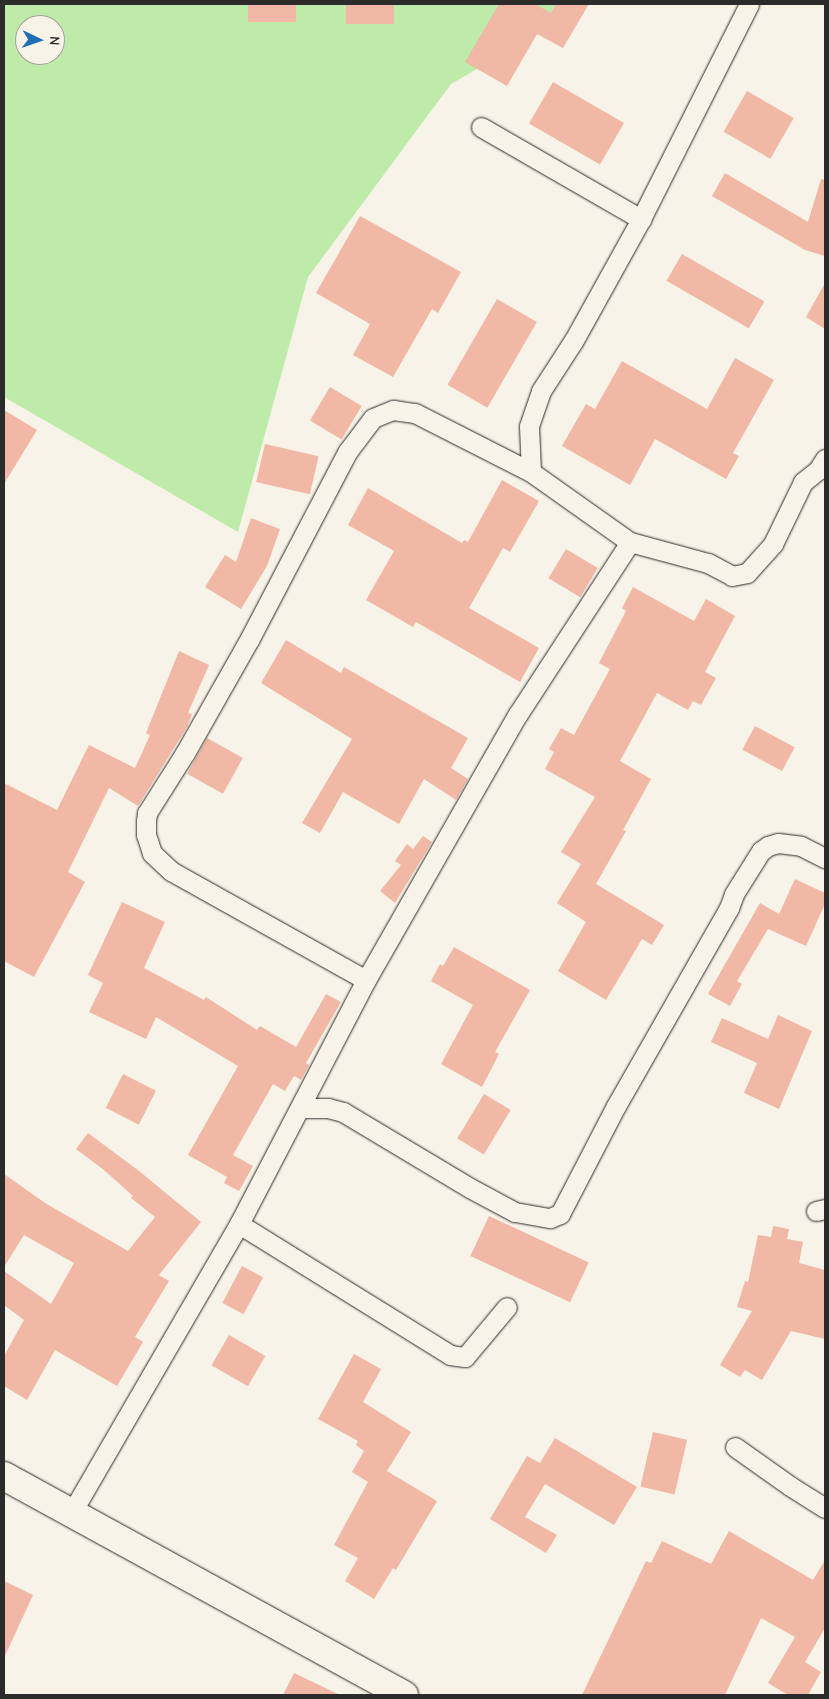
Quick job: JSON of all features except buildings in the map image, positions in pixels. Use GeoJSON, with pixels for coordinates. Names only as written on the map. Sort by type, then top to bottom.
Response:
{"type":"FeatureCollection","features":[{"type":"Feature","properties":{"kind":"main road"},"geometry":{"type":"LineString","coordinates":[[4,1476],[404,1695]]}},
{"type":"Feature","properties":{"kind":"street"},"geometry":{"type":"LineString","coordinates":[[531,472],[529,426],[534,407],[641,219],[749,4]]}},
{"type":"Feature","properties":{"kind":"street"},"geometry":{"type":"LineString","coordinates":[[481,127],[641,219]]}},
{"type":"Feature","properties":{"kind":"street"},"geometry":{"type":"LineString","coordinates":[[366,980],[172,871],[152,853],[146,835],[147,813],[185,753],[245,648],[348,451],[374,418],[394,410],[415,413],[531,472],[630,542],[708,563],[732,576],[747,573],[773,544],[803,482],[818,470],[825,459]]}},
{"type":"Feature","properties":{"kind":"street"},"geometry":{"type":"LineString","coordinates":[[72,1512],[239,1224],[366,980],[518,714],[630,542]]}},
{"type":"Feature","properties":{"kind":"street"},"geometry":{"type":"LineString","coordinates":[[301,1108],[328,1108],[343,1112],[470,1188],[515,1212],[550,1218],[560,1214],[616,1106],[712,939],[734,894],[761,852],[768,846],[778,843],[802,846],[825,858]]}},
{"type":"Feature","properties":{"kind":"street"},"geometry":{"type":"LineString","coordinates":[[239,1224],[450,1354],[465,1357],[507,1308]]}},
{"type":"Feature","properties":{"kind":"street"},"geometry":{"type":"LineString","coordinates":[[735,1447],[825,1508]]}},
{"type":"Feature","properties":{"kind":"green space"},"geometry":{"type":"Polygon","coordinates":[[[4,4],[560,4],[545,30],[451,84],[308,277],[238,532],[4,397],[4,4]]]}}]}
